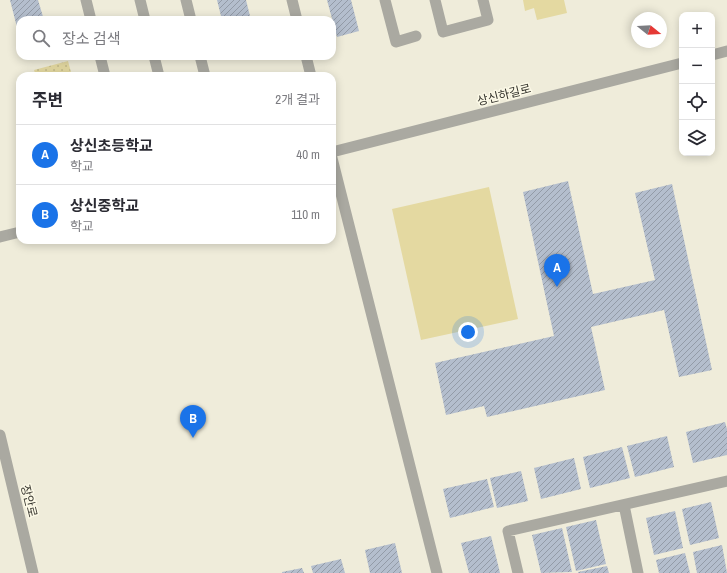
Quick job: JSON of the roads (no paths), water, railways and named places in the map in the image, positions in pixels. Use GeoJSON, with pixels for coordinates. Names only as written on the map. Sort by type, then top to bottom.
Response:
{"type":"FeatureCollection","features":[{"type":"Feature","properties":{"kind":"street"},"geometry":{"type":"LineString","coordinates":[[86,0],[90,16]]}},
{"type":"Feature","properties":{"kind":"street"},"geometry":{"type":"LineString","coordinates":[[140,0],[144,16]]}},
{"type":"Feature","properties":{"kind":"street"},"geometry":{"type":"LineString","coordinates":[[186,0],[190,16]]}},
{"type":"Feature","properties":{"kind":"street"},"geometry":{"type":"LineString","coordinates":[[292,0],[296,16]]}},
{"type":"Feature","properties":{"kind":"street"},"geometry":{"type":"LineString","coordinates":[[385,0],[396,42],[416,36]]}},
{"type":"Feature","properties":{"kind":"street"},"geometry":{"type":"LineString","coordinates":[[435,0],[444,32],[488,20],[483,0]]}},
{"type":"Feature","properties":{"kind":"street"},"geometry":{"type":"LineString","coordinates":[[715,54],[727,51]]}},
{"type":"Feature","properties":{"kind":"street"},"geometry":{"type":"LineString","coordinates":[[101,60],[104,72]]}},
{"type":"Feature","properties":{"kind":"street"},"geometry":{"type":"LineString","coordinates":[[155,60],[158,72]]}},
{"type":"Feature","properties":{"kind":"street"},"geometry":{"type":"LineString","coordinates":[[201,60],[204,72]]}},
{"type":"Feature","properties":{"kind":"street"},"geometry":{"type":"LineString","coordinates":[[307,60],[310,72]]}},
{"type":"Feature","properties":{"kind":"street","name":"상신하길로"},"geometry":{"type":"LineString","coordinates":[[336,151],[679,64]]}},
{"type":"Feature","properties":{"kind":"street"},"geometry":{"type":"LineString","coordinates":[[336,174],[437,573]]}},
{"type":"Feature","properties":{"kind":"street"},"geometry":{"type":"LineString","coordinates":[[0,237],[16,233]]}},
{"type":"Feature","properties":{"kind":"street","name":"장안로"},"geometry":{"type":"LineString","coordinates":[[0,435],[33,573]]}},
{"type":"Feature","properties":{"kind":"street"},"geometry":{"type":"LineString","coordinates":[[518,573],[508,531],[727,481]]}},
{"type":"Feature","properties":{"kind":"street"},"geometry":{"type":"LineString","coordinates":[[624,505],[638,573]]}},
{"type":"Feature","properties":{"kind":"place","name":"상신초등학교"},"geometry":{"type":"Point","coordinates":[557,287]}},
{"type":"Feature","properties":{"kind":"place","name":"상신중학교"},"geometry":{"type":"Point","coordinates":[193,438]}}]}
